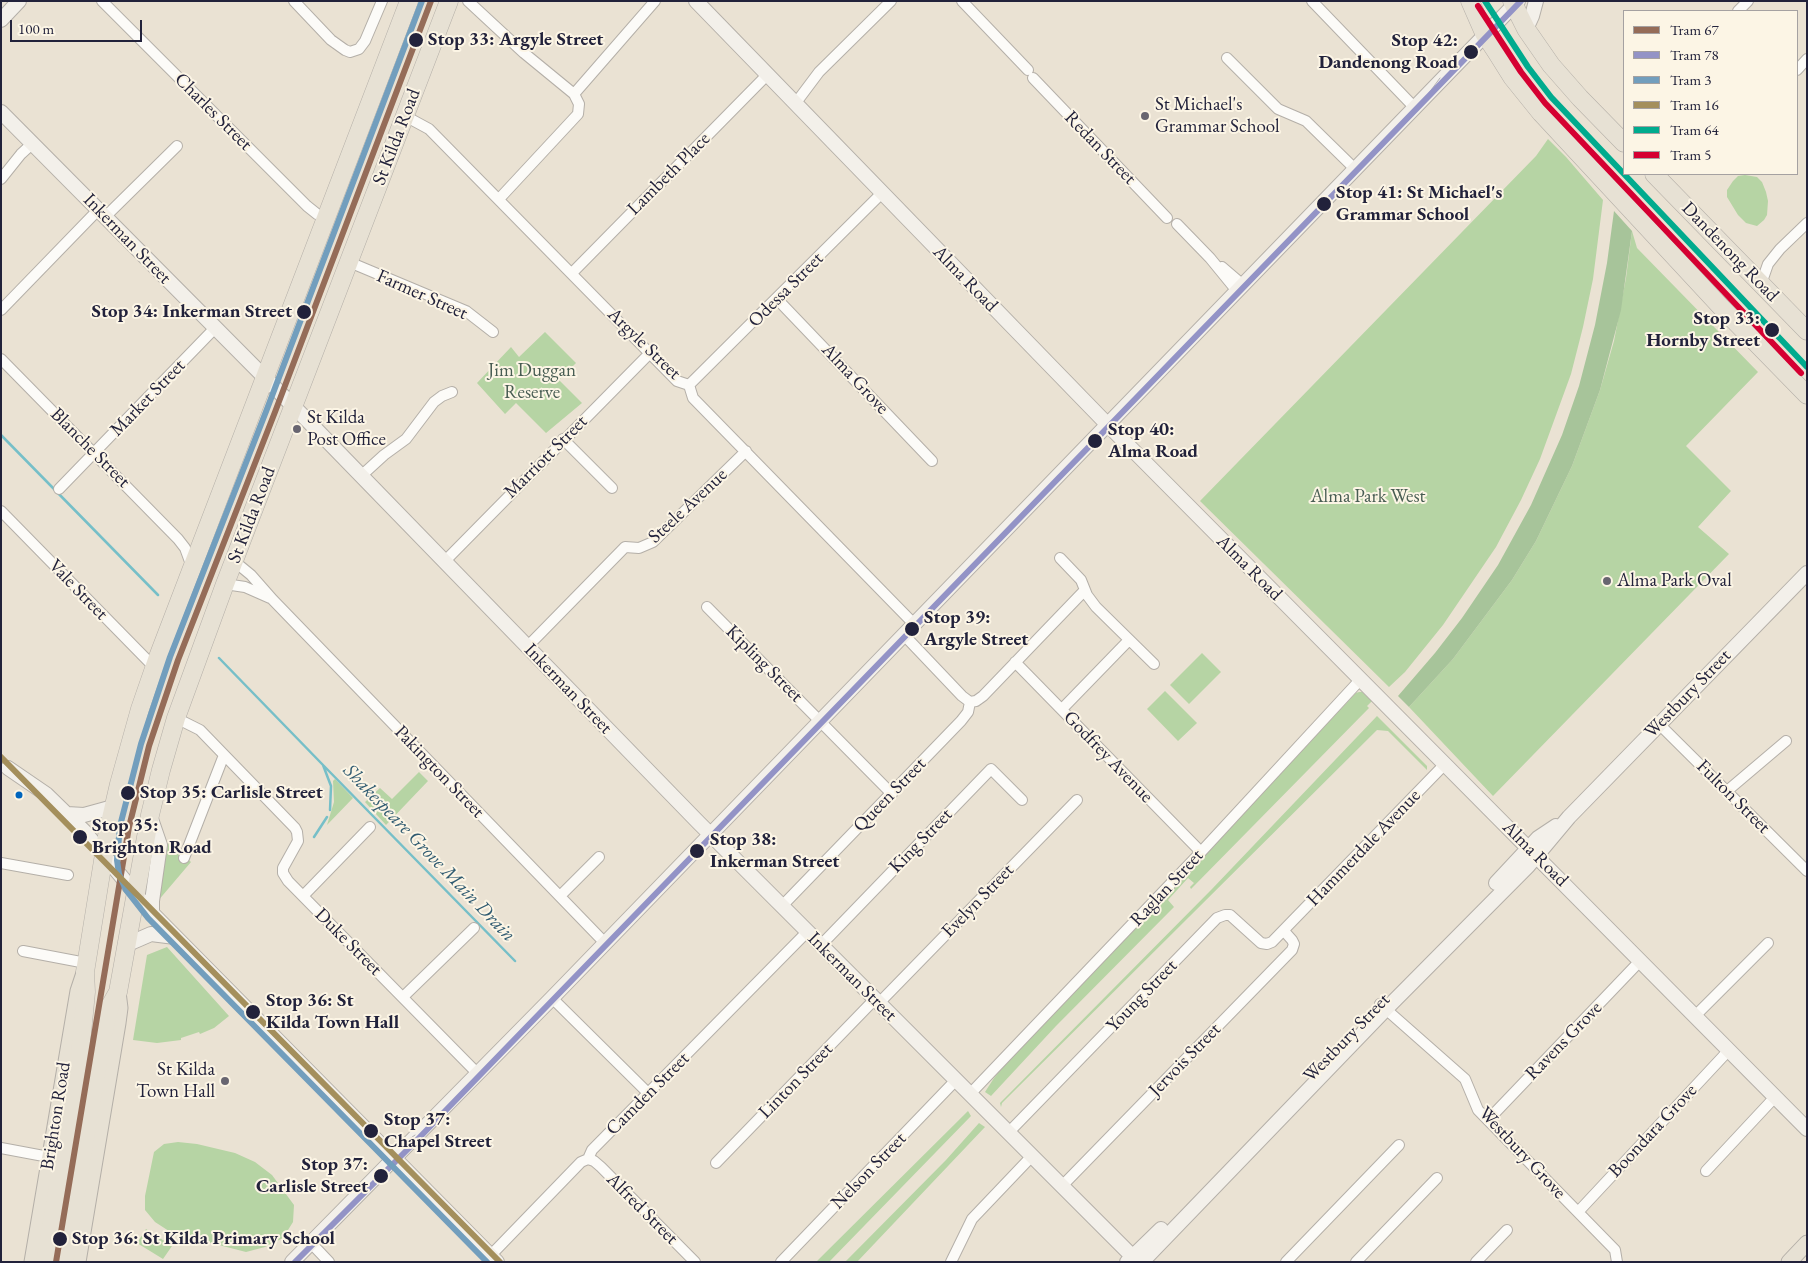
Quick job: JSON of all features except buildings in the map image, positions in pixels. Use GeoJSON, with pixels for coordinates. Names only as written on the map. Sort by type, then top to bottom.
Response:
{"type":"FeatureCollection","features":[{"type":"Feature","properties":{"kind":"highway","name":"St Kilda Road"},"geometry":{"type":"LineString","coordinates":[[103,859],[114,807],[140,709],[410,1]]}},
{"type":"Feature","properties":{"kind":"highway","name":"St Kilda Road"},"geometry":{"type":"LineString","coordinates":[[137,897],[150,815],[176,718],[234,560],[449,1]]}},
{"type":"Feature","properties":{"kind":"highway"},"geometry":{"type":"LineString","coordinates":[[1470,1],[1485,34],[1512,76],[1530,99],[1597,174],[1807,395]]}},
{"type":"Feature","properties":{"kind":"highway"},"geometry":{"type":"LineString","coordinates":[[1514,3],[1526,29],[1551,65],[1623,142]]}},
{"type":"Feature","properties":{"kind":"highway","name":"Dandenong Road"},"geometry":{"type":"LineString","coordinates":[[1655,175],[1807,330]]}},
{"type":"Feature","properties":{"kind":"highway","name":"Brighton Road"},"geometry":{"type":"LineString","coordinates":[[45,1262],[64,1159],[84,1029],[86,968],[103,859]]}},
{"type":"Feature","properties":{"kind":"highway","name":"Brighton Road"},"geometry":{"type":"LineString","coordinates":[[64,1262],[72,1215],[64,1159],[106,1054],[110,1006],[118,992],[137,897]]}},
{"type":"Feature","properties":{"kind":"main road","name":"Brighton Road"},"geometry":{"type":"LineString","coordinates":[[32,1262],[64,1159],[67,1049],[78,991],[86,968]]}},
{"type":"Feature","properties":{"kind":"main road"},"geometry":{"type":"LineString","coordinates":[[67,1049],[84,1029]]}},
{"type":"Feature","properties":{"kind":"main road","name":"Brighton Road"},"geometry":{"type":"LineString","coordinates":[[78,1262],[106,1054]]}},
{"type":"Feature","properties":{"kind":"main road"},"geometry":{"type":"LineString","coordinates":[[1789,1262],[1806,1246]]}},
{"type":"Feature","properties":{"kind":"street"},"geometry":{"type":"LineString","coordinates":[[1,20],[20,1]]}},
{"type":"Feature","properties":{"kind":"street","name":"Charles Street"},"geometry":{"type":"LineString","coordinates":[[102,1],[290,189],[312,210],[327,218]]}},
{"type":"Feature","properties":{"kind":"street"},"geometry":{"type":"LineString","coordinates":[[294,1],[332,40],[350,52],[359,49],[365,41],[382,1]]}},
{"type":"Feature","properties":{"kind":"street"},"geometry":{"type":"LineString","coordinates":[[468,1],[524,53],[574,94],[580,104],[578,114],[499,199]]}},
{"type":"Feature","properties":{"kind":"street"},"geometry":{"type":"LineString","coordinates":[[574,94],[655,1]]}},
{"type":"Feature","properties":{"kind":"street","name":"Alma Road"},"geometry":{"type":"LineString","coordinates":[[696,1],[1108,425],[1807,1128]]}},
{"type":"Feature","properties":{"kind":"street"},"geometry":{"type":"LineString","coordinates":[[792,100],[891,1]]}},
{"type":"Feature","properties":{"kind":"street","name":"Redan Street"},"geometry":{"type":"LineString","coordinates":[[962,1],[1167,218]]}},
{"type":"Feature","properties":{"kind":"street"},"geometry":{"type":"LineString","coordinates":[[1312,1],[1415,108]]}},
{"type":"Feature","properties":{"kind":"street"},"geometry":{"type":"LineString","coordinates":[[1526,29],[1536,1]]}},
{"type":"Feature","properties":{"kind":"street"},"geometry":{"type":"LineString","coordinates":[[1739,10],[1748,1]]}},
{"type":"Feature","properties":{"kind":"street"},"geometry":{"type":"LineString","coordinates":[[292,1262],[606,943],[1415,108],[1514,3]]}},
{"type":"Feature","properties":{"kind":"street"},"geometry":{"type":"LineString","coordinates":[[1227,58],[1272,104],[1278,109],[1306,121],[1355,169]]}},
{"type":"Feature","properties":{"kind":"street"},"geometry":{"type":"LineString","coordinates":[[1798,69],[1807,59]]}},
{"type":"Feature","properties":{"kind":"street","name":"Lambeth Place"},"geometry":{"type":"LineString","coordinates":[[572,273],[767,75]]}},
{"type":"Feature","properties":{"kind":"street","name":"Inkerman Street"},"geometry":{"type":"LineString","coordinates":[[1,112],[293,406],[710,834],[1135,1260]]}},
{"type":"Feature","properties":{"kind":"street","name":"Argyle Street"},"geometry":{"type":"LineString","coordinates":[[405,116],[429,129],[677,381],[690,385],[693,398],[914,624]]}},
{"type":"Feature","properties":{"kind":"street"},"geometry":{"type":"LineString","coordinates":[[1,179],[21,154],[33,143]]}},
{"type":"Feature","properties":{"kind":"street"},"geometry":{"type":"LineString","coordinates":[[1,310],[67,241],[102,214],[177,146]]}},
{"type":"Feature","properties":{"kind":"street","name":"Odessa Street"},"geometry":{"type":"LineString","coordinates":[[690,385],[882,194]]}},
{"type":"Feature","properties":{"kind":"street"},"geometry":{"type":"LineString","coordinates":[[1761,284],[1767,266],[1780,249],[1807,223]]}},
{"type":"Feature","properties":{"kind":"street"},"geometry":{"type":"LineString","coordinates":[[1177,224],[1240,288]]}},
{"type":"Feature","properties":{"kind":"street","name":"Farmer Street"},"geometry":{"type":"LineString","coordinates":[[349,262],[466,311],[493,332]]}},
{"type":"Feature","properties":{"kind":"street","name":"Alma Grove"},"geometry":{"type":"LineString","coordinates":[[777,299],[932,461]]}},
{"type":"Feature","properties":{"kind":"street","name":"Market Street"},"geometry":{"type":"LineString","coordinates":[[59,489],[216,328]]}},
{"type":"Feature","properties":{"kind":"street","name":"Marriott Street"},"geometry":{"type":"LineString","coordinates":[[444,562],[650,353]]}},
{"type":"Feature","properties":{"kind":"street","name":"Blanche Street"},"geometry":{"type":"LineString","coordinates":[[1,359],[178,539],[188,554],[193,568]]}},
{"type":"Feature","properties":{"kind":"street"},"geometry":{"type":"LineString","coordinates":[[361,476],[384,455],[406,439],[430,406],[438,399],[452,392]]}},
{"type":"Feature","properties":{"kind":"street"},"geometry":{"type":"LineString","coordinates":[[563,440],[612,488]]}},
{"type":"Feature","properties":{"kind":"street","name":"Steele Avenue"},"geometry":{"type":"LineString","coordinates":[[527,647],[625,547],[639,548],[653,542],[746,451]]}},
{"type":"Feature","properties":{"kind":"street","name":"Vale Street"},"geometry":{"type":"LineString","coordinates":[[1,511],[155,668]]}},
{"type":"Feature","properties":{"kind":"street"},"geometry":{"type":"LineString","coordinates":[[178,539],[190,543],[204,539]]}},
{"type":"Feature","properties":{"kind":"street"},"geometry":{"type":"LineString","coordinates":[[1060,558],[1082,580],[1085,590],[1096,607],[1154,664]]}},
{"type":"Feature","properties":{"kind":"street","name":"Pakington Street"},"geometry":{"type":"LineString","coordinates":[[234,560],[251,575],[273,600],[606,943]]}},
{"type":"Feature","properties":{"kind":"street","name":"Westbury Street"},"geometry":{"type":"LineString","coordinates":[[1135,1260],[1532,852],[1554,836],[1569,817],[1807,573]]}},
{"type":"Feature","properties":{"kind":"street","name":"Pakington Street"},"geometry":{"type":"LineString","coordinates":[[225,584],[245,586],[273,600]]}},
{"type":"Feature","properties":{"kind":"street"},"geometry":{"type":"LineString","coordinates":[[904,635],[962,696],[970,702],[979,700],[1085,590]]}},
{"type":"Feature","properties":{"kind":"street","name":"Kipling Street"},"geometry":{"type":"LineString","coordinates":[[707,607],[892,794]]}},
{"type":"Feature","properties":{"kind":"street"},"geometry":{"type":"LineString","coordinates":[[1062,709],[1129,640]]}},
{"type":"Feature","properties":{"kind":"street","name":"Godfrey Avenue"},"geometry":{"type":"LineString","coordinates":[[1015,662],[1201,852]]}},
{"type":"Feature","properties":{"kind":"street","name":"Raglan Street"},"geometry":{"type":"LineString","coordinates":[[970,1094],[1201,852],[1360,680]]}},
{"type":"Feature","properties":{"kind":"street","name":"Queen Street"},"geometry":{"type":"LineString","coordinates":[[782,906],[961,721],[968,712],[970,702]]}},
{"type":"Feature","properties":{"kind":"street"},"geometry":{"type":"LineString","coordinates":[[176,718],[196,727],[224,755],[184,858]]}},
{"type":"Feature","properties":{"kind":"street","name":"Fulton Street"},"geometry":{"type":"LineString","coordinates":[[1659,724],[1807,871]]}},
{"type":"Feature","properties":{"kind":"street"},"geometry":{"type":"LineString","coordinates":[[1727,791],[1786,742]]}},
{"type":"Feature","properties":{"kind":"street","name":"Duke Street"},"geometry":{"type":"LineString","coordinates":[[224,755],[297,832],[296,845],[283,868],[283,873],[288,882],[478,1074]]}},
{"type":"Feature","properties":{"kind":"street","name":"Hammerdale Avenue"},"geometry":{"type":"LineString","coordinates":[[1284,931],[1445,764]]}},
{"type":"Feature","properties":{"kind":"street"},"geometry":{"type":"LineString","coordinates":[[4,767],[40,790],[67,814],[92,839],[103,859]]}},
{"type":"Feature","properties":{"kind":"street"},"geometry":{"type":"LineString","coordinates":[[4,767],[103,859],[175,937],[494,1259]]}},
{"type":"Feature","properties":{"kind":"street","name":"King Street"},"geometry":{"type":"LineString","coordinates":[[821,946],[991,769],[1022,800]]}},
{"type":"Feature","properties":{"kind":"street","name":"Evelyn Street"},"geometry":{"type":"LineString","coordinates":[[877,1001],[1077,800]]}},
{"type":"Feature","properties":{"kind":"street"},"geometry":{"type":"LineString","coordinates":[[67,814],[87,814],[114,807]]}},
{"type":"Feature","properties":{"kind":"street"},"geometry":{"type":"LineString","coordinates":[[150,815],[160,845],[152,913]]}},
{"type":"Feature","properties":{"kind":"street"},"geometry":{"type":"LineString","coordinates":[[303,896],[370,828]]}},
{"type":"Feature","properties":{"kind":"street"},"geometry":{"type":"LineString","coordinates":[[560,896],[599,857]]}},
{"type":"Feature","properties":{"kind":"street"},"geometry":{"type":"LineString","coordinates":[[1,863],[68,875]]}},
{"type":"Feature","properties":{"kind":"street","name":"Young Street"},"geometry":{"type":"LineString","coordinates":[[1009,1132],[1221,916],[1230,915],[1258,941],[1264,944],[1272,942],[1284,931]]}},
{"type":"Feature","properties":{"kind":"street"},"geometry":{"type":"LineString","coordinates":[[402,997],[474,928]]}},
{"type":"Feature","properties":{"kind":"street","name":"Jervois Street"},"geometry":{"type":"LineString","coordinates":[[1062,1186],[1292,950],[1294,944],[1284,931]]}},
{"type":"Feature","properties":{"kind":"street","name":"Camden Street"},"geometry":{"type":"LineString","coordinates":[[494,1259],[581,1162],[588,1159],[592,1150],[807,932]]}},
{"type":"Feature","properties":{"kind":"street"},"geometry":{"type":"LineString","coordinates":[[128,944],[151,934],[175,937]]}},
{"type":"Feature","properties":{"kind":"street"},"geometry":{"type":"LineString","coordinates":[[1695,1016],[1768,943]]}},
{"type":"Feature","properties":{"kind":"street"},"geometry":{"type":"LineString","coordinates":[[23,951],[86,968]]}},
{"type":"Feature","properties":{"kind":"street","name":"Ravens Grove"},"geometry":{"type":"LineString","coordinates":[[1488,1120],[1640,961]]}},
{"type":"Feature","properties":{"kind":"street"},"geometry":{"type":"LineString","coordinates":[[552,998],[648,1094]]}},
{"type":"Feature","properties":{"kind":"street","name":"Linton Street"},"geometry":{"type":"LineString","coordinates":[[716,1163],[877,1001]]}},
{"type":"Feature","properties":{"kind":"street","name":"Westbury Grove"},"geometry":{"type":"LineString","coordinates":[[1383,1006],[1465,1079],[1478,1110],[1615,1250],[1618,1262]]}},
{"type":"Feature","properties":{"kind":"street","name":"Boondara Grove"},"geometry":{"type":"LineString","coordinates":[[1578,1212],[1729,1050]]}},
{"type":"Feature","properties":{"kind":"street","name":"Nelson Street"},"geometry":{"type":"LineString","coordinates":[[780,1262],[956,1080]]}},
{"type":"Feature","properties":{"kind":"street"},"geometry":{"type":"LineString","coordinates":[[1706,1171],[1775,1097]]}},
{"type":"Feature","properties":{"kind":"street"},"geometry":{"type":"LineString","coordinates":[[1286,1262],[1399,1145]]}},
{"type":"Feature","properties":{"kind":"street"},"geometry":{"type":"LineString","coordinates":[[1,1148],[64,1159]]}},
{"type":"Feature","properties":{"kind":"street"},"geometry":{"type":"LineString","coordinates":[[951,1262],[972,1219],[1032,1156]]}},
{"type":"Feature","properties":{"kind":"street","name":"Alfred Street"},"geometry":{"type":"LineString","coordinates":[[588,1159],[601,1167],[695,1262]]}},
{"type":"Feature","properties":{"kind":"street"},"geometry":{"type":"LineString","coordinates":[[1356,1262],[1437,1178]]}},
{"type":"Feature","properties":{"kind":"street"},"geometry":{"type":"LineString","coordinates":[[1476,1262],[1507,1230]]}},
{"type":"Feature","properties":{"kind":"street"},"geometry":{"type":"LineString","coordinates":[[311,1243],[330,1262]]}},
{"type":"Feature","properties":{"kind":"green space","name":"Alma Park West"},"geometry":{"type":"Polygon","coordinates":[[[1548,139],[1603,200],[1593,279],[1571,374],[1540,459],[1496,547],[1443,625],[1405,672],[1389,687],[1200,501],[1536,156],[1548,139]]]}},
{"type":"Feature","properties":{"kind":"green space"},"geometry":{"type":"Polygon","coordinates":[[[1738,176],[1757,177],[1762,182],[1766,192],[1768,201],[1767,215],[1757,226],[1746,223],[1738,215],[1727,197],[1727,190],[1733,181],[1738,176]]]}},
{"type":"Feature","properties":{"kind":"green space"},"geometry":{"type":"Polygon","coordinates":[[[1614,211],[1632,231],[1621,310],[1600,390],[1572,466],[1536,541],[1512,580],[1453,659],[1409,707],[1398,696],[1462,618],[1498,565],[1531,505],[1562,435],[1579,386],[1595,325],[1607,263],[1614,211]]]}},
{"type":"Feature","properties":{"kind":"green space"},"geometry":{"type":"Polygon","coordinates":[[[1632,231],[1637,248],[1758,372],[1686,446],[1731,491],[1698,527],[1729,554],[1493,796],[1409,707],[1453,659],[1512,580],[1536,541],[1572,466],[1600,390],[1614,341],[1626,278],[1632,231]]]}},
{"type":"Feature","properties":{"kind":"green space","name":"Jim Duggan Reserve"},"geometry":{"type":"Polygon","coordinates":[[[545,332],[576,363],[559,380],[582,403],[546,433],[516,403],[505,414],[477,383],[511,347],[519,357],[545,332]]]}},
{"type":"Feature","properties":{"kind":"green space"},"geometry":{"type":"Polygon","coordinates":[[[1202,653],[1221,672],[1189,704],[1170,685],[1202,653]]]}},
{"type":"Feature","properties":{"kind":"green space"},"geometry":{"type":"Polygon","coordinates":[[[1165,691],[1197,723],[1178,741],[1147,709],[1165,691]]]}},
{"type":"Feature","properties":{"kind":"green space"},"geometry":{"type":"Polygon","coordinates":[[[1359,692],[1362,692],[1372,701],[1367,706],[1369,708],[1191,889],[1190,887],[1194,883],[1188,878],[1168,900],[1174,907],[1056,1026],[991,1096],[985,1092],[1008,1061],[1359,692]]]}},
{"type":"Feature","properties":{"kind":"green space"},"geometry":{"type":"Polygon","coordinates":[[[1377,716],[1427,766],[1427,770],[1388,731],[1377,730],[1002,1103],[1001,1107],[1000,1103],[1212,889],[1377,716]]]}},
{"type":"Feature","properties":{"kind":"green space"},"geometry":{"type":"Polygon","coordinates":[[[419,772],[428,781],[386,825],[365,802],[380,788],[392,799],[419,772]]]}},
{"type":"Feature","properties":{"kind":"green space"},"geometry":{"type":"Polygon","coordinates":[[[335,779],[353,798],[327,825],[334,802],[333,781],[335,779]]]}},
{"type":"Feature","properties":{"kind":"green space"},"geometry":{"type":"Polygon","coordinates":[[[169,841],[191,862],[157,902],[159,891],[169,841]]]}},
{"type":"Feature","properties":{"kind":"green space"},"geometry":{"type":"Polygon","coordinates":[[[167,947],[229,1016],[214,1028],[200,1034],[199,1032],[181,1038],[181,1040],[157,1043],[133,1040],[147,955],[167,947]]]}},
{"type":"Feature","properties":{"kind":"green space"},"geometry":{"type":"Polygon","coordinates":[[[968,1111],[971,1116],[829,1262],[816,1262],[968,1111]]]}},
{"type":"Feature","properties":{"kind":"green space"},"geometry":{"type":"Polygon","coordinates":[[[979,1123],[985,1127],[857,1262],[845,1262],[946,1160],[979,1123]]]}},
{"type":"Feature","properties":{"kind":"green space"},"geometry":{"type":"Polygon","coordinates":[[[178,1142],[197,1144],[235,1153],[255,1162],[272,1175],[294,1205],[293,1222],[283,1238],[265,1247],[246,1252],[172,1233],[155,1222],[145,1210],[145,1196],[154,1152],[164,1144],[178,1142]]]}},
{"type":"Feature","properties":{"kind":"green space"},"geometry":{"type":"Polygon","coordinates":[[[146,1229],[172,1246],[163,1259],[137,1243],[146,1229]]]}},
{"type":"Feature","properties":{"kind":"waterway","name":"Shakespeare Grove Main Drain"},"geometry":{"type":"LineString","coordinates":[[1,435],[158,595]]}},
{"type":"Feature","properties":{"kind":"waterway","name":"Shakespeare Grove Main Drain"},"geometry":{"type":"LineString","coordinates":[[219,658],[323,765],[331,786],[330,810]]}},
{"type":"Feature","properties":{"kind":"waterway","name":"Shakespeare Grove Main Drain"},"geometry":{"type":"LineString","coordinates":[[323,765],[515,961]]}},
{"type":"Feature","properties":{"kind":"waterway"},"geometry":{"type":"LineString","coordinates":[[314,837],[327,817]]}},
{"type":"Feature","properties":{"kind":"tram line","name":"3"},"geometry":{"type":"LineString","coordinates":[[422,1],[267,409],[170,657],[141,744],[120,826],[117,860],[119,874],[126,890],[148,918],[487,1262]]}},
{"type":"Feature","properties":{"kind":"tram line","name":"67"},"geometry":{"type":"LineString","coordinates":[[56,1262],[129,827],[149,746],[178,660],[275,412],[431,1]]}},
{"type":"Feature","properties":{"kind":"tram line","name":"64"},"geometry":{"type":"LineString","coordinates":[[1485,1],[1528,67],[1551,97],[1623,173]]}},
{"type":"Feature","properties":{"kind":"tram line","name":"78"},"geometry":{"type":"LineString","coordinates":[[295,1262],[417,1140],[1521,1]]}},
{"type":"Feature","properties":{"kind":"tram line","name":"5"},"geometry":{"type":"LineString","coordinates":[[1478,6],[1521,72],[1545,103],[1801,373]]}},
{"type":"Feature","properties":{"kind":"tram line"},"geometry":{"type":"LineString","coordinates":[[1423,101],[1440,78]]}},
{"type":"Feature","properties":{"kind":"tram line","name":"64"},"geometry":{"type":"LineString","coordinates":[[1625,175],[1807,367]]}},
{"type":"Feature","properties":{"kind":"tram line","name":"16"},"geometry":{"type":"LineString","coordinates":[[1,757],[500,1262]]}},
{"type":"Feature","properties":{"kind":"tram line"},"geometry":{"type":"LineString","coordinates":[[373,1135],[383,1142],[393,1145],[404,1143],[415,1135]]}},
{"type":"Feature","properties":{"kind":"place","name":"Stop 33: Argyle Street"},"geometry":{"type":"Point","coordinates":[416,40]}},
{"type":"Feature","properties":{"kind":"place","name":"Stop 42: Dandenong Road"},"geometry":{"type":"Point","coordinates":[1471,52]}},
{"type":"Feature","properties":{"kind":"place","name":"St Michael's Grammar School"},"geometry":{"type":"Point","coordinates":[1145,116]}},
{"type":"Feature","properties":{"kind":"place","name":"Stop 41: St Michael's Grammar School"},"geometry":{"type":"Point","coordinates":[1324,204]}},
{"type":"Feature","properties":{"kind":"place","name":"Stop 34: Inkerman Street"},"geometry":{"type":"Point","coordinates":[304,312]}},
{"type":"Feature","properties":{"kind":"place","name":"Stop 33: Hornby Street"},"geometry":{"type":"Point","coordinates":[1772,330]}},
{"type":"Feature","properties":{"kind":"place","name":"St Kilda Post Office"},"geometry":{"type":"Point","coordinates":[297,429]}},
{"type":"Feature","properties":{"kind":"place","name":"Stop 40: Alma Road"},"geometry":{"type":"Point","coordinates":[1095,441]}},
{"type":"Feature","properties":{"kind":"place","name":"Alma Park Oval"},"geometry":{"type":"Point","coordinates":[1607,581]}},
{"type":"Feature","properties":{"kind":"place","name":"Stop 39: Argyle Street"},"geometry":{"type":"Point","coordinates":[912,629]}},
{"type":"Feature","properties":{"kind":"place","name":"Stop 35: Carlisle Street"},"geometry":{"type":"Point","coordinates":[128,793]}},
{"type":"Feature","properties":{"kind":"place","name":"Stop 35: Brighton Road"},"geometry":{"type":"Point","coordinates":[80,837]}},
{"type":"Feature","properties":{"kind":"place","name":"Stop 38: Inkerman Street"},"geometry":{"type":"Point","coordinates":[697,851]}},
{"type":"Feature","properties":{"kind":"place","name":"Stop 36: St Kilda Town Hall"},"geometry":{"type":"Point","coordinates":[253,1012]}},
{"type":"Feature","properties":{"kind":"place","name":"St Kilda Town Hall"},"geometry":{"type":"Point","coordinates":[225,1081]}},
{"type":"Feature","properties":{"kind":"place","name":"Stop 37: Chapel Street"},"geometry":{"type":"Point","coordinates":[371,1131]}},
{"type":"Feature","properties":{"kind":"place","name":"Stop 37: Carlisle Street"},"geometry":{"type":"Point","coordinates":[381,1176]}},
{"type":"Feature","properties":{"kind":"place","name":"Stop 36: St Kilda Primary School"},"geometry":{"type":"Point","coordinates":[60,1239]}}]}
